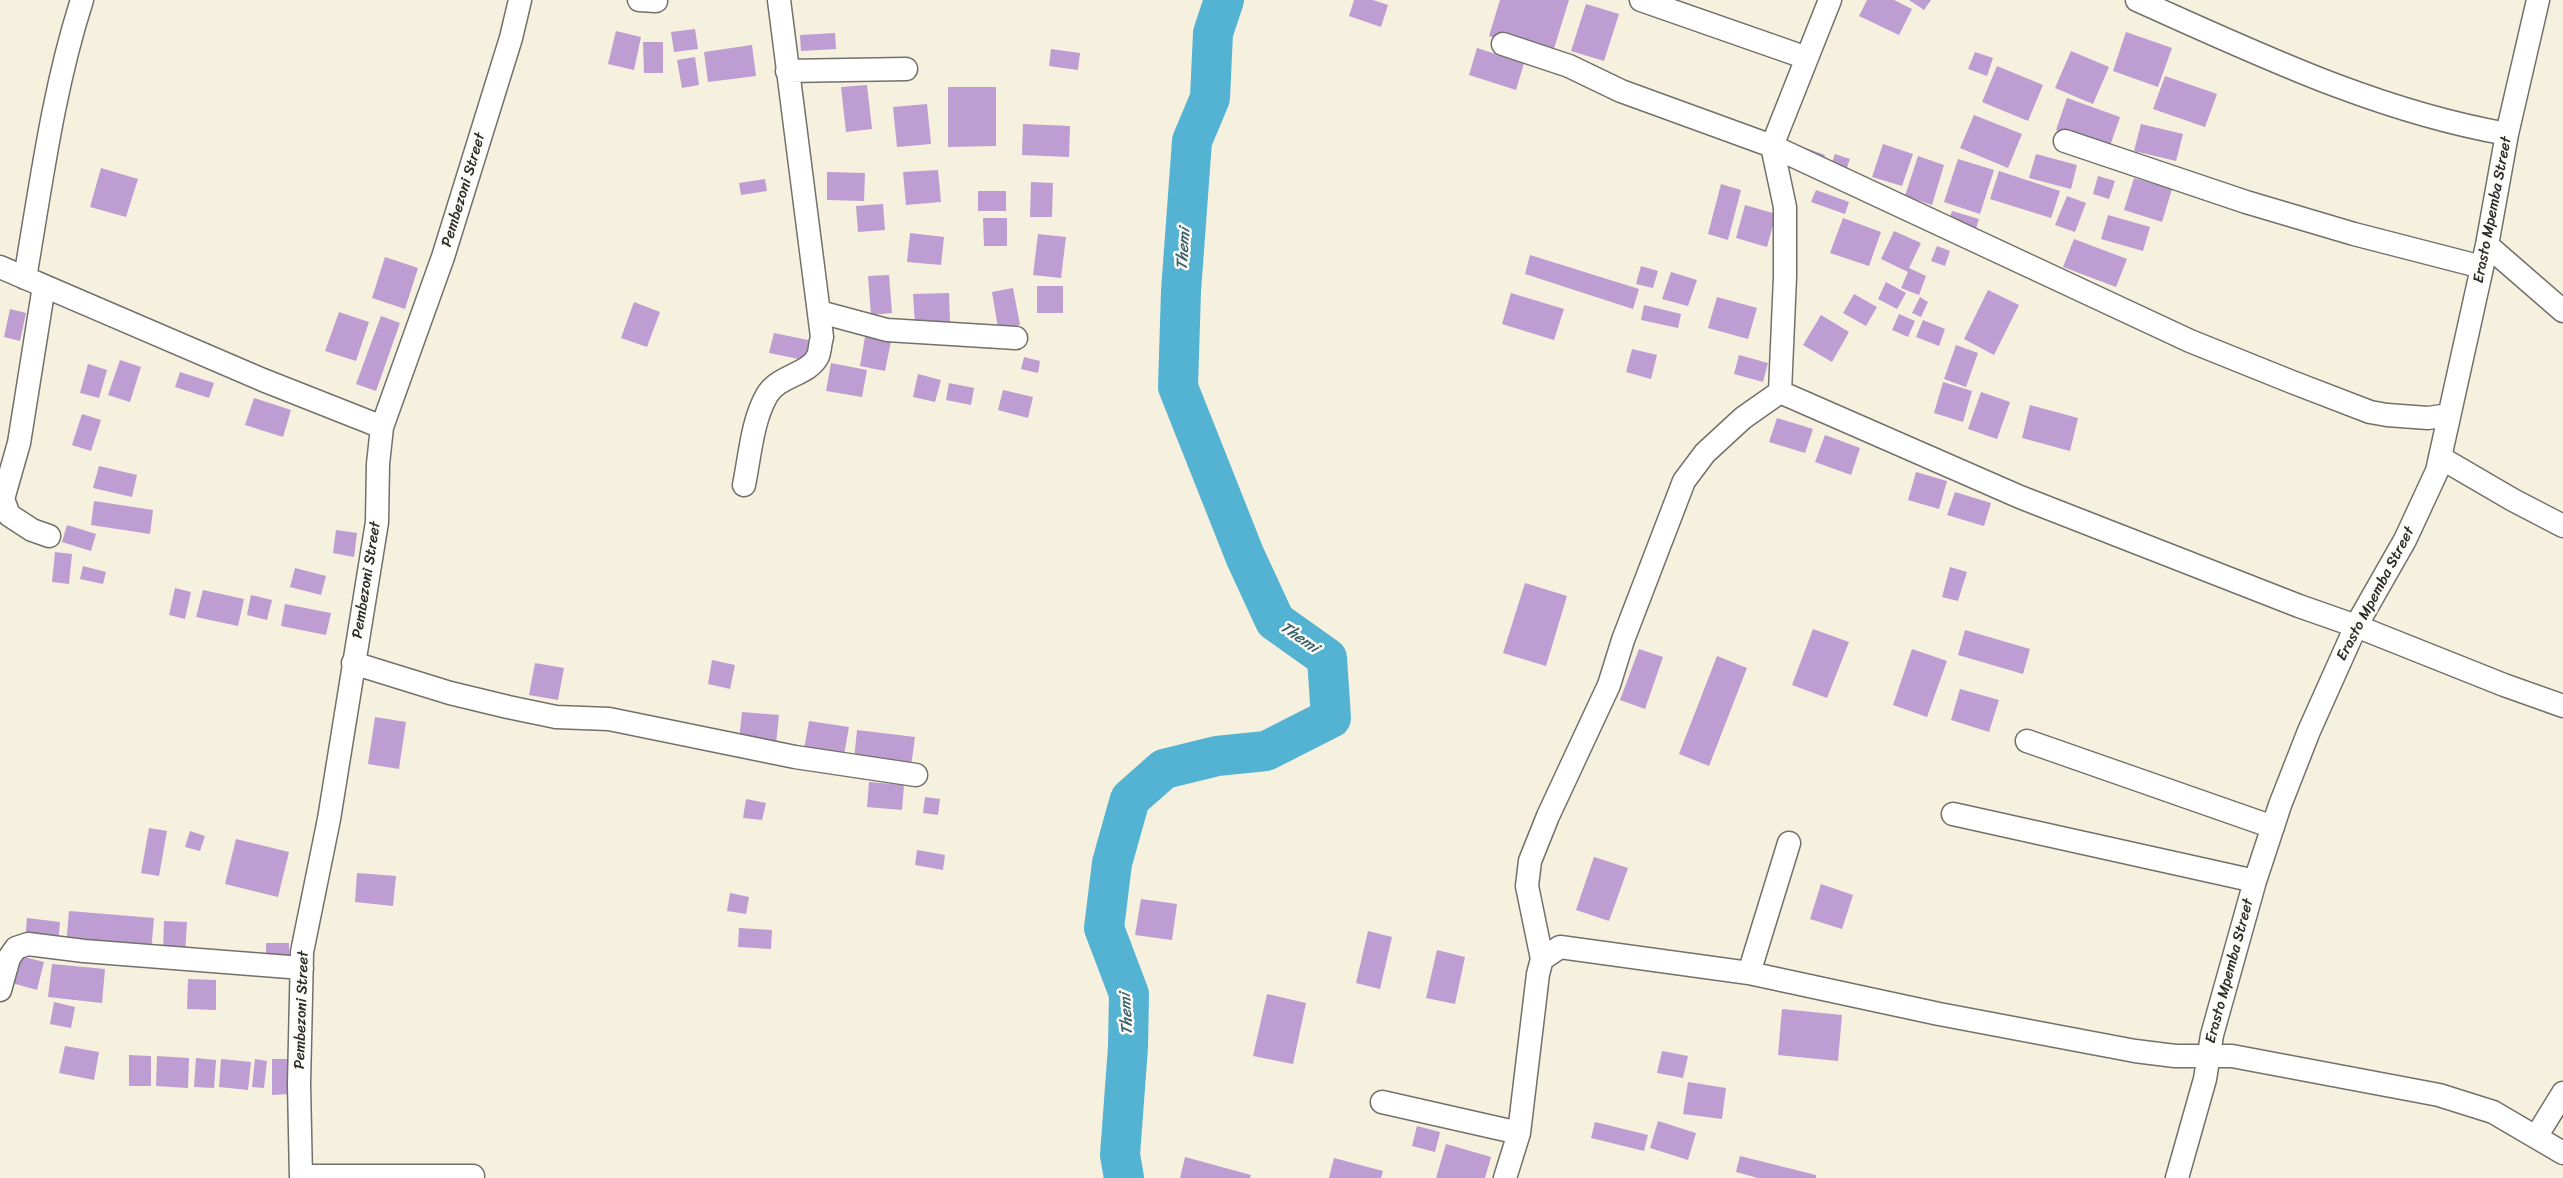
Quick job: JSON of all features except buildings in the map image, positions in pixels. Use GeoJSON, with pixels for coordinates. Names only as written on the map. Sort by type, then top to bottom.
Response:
{"type":"FeatureCollection","features":[{"type":"Feature","properties":{"kind":"street"},"geometry":{"type":"LineString","coordinates":[[49,536],[32,530],[9,515],[3,500],[19,443],[48,142],[70,36],[82,0]]}},
{"type":"Feature","properties":{"kind":"street","name":"Pembezoni Street"},"geometry":{"type":"LineString","coordinates":[[301,1177],[299,1084],[302,952],[329,818],[377,522],[378,464],[382,427],[443,258],[511,38],[520,0]]}},
{"type":"Feature","properties":{"kind":"street"},"geometry":{"type":"LineString","coordinates":[[744,485],[755,430],[768,394],[786,377],[810,367],[818,356],[822,337],[779,0]]}},
{"type":"Feature","properties":{"kind":"street"},"geometry":{"type":"LineString","coordinates":[[1641,0],[1807,58]]}},
{"type":"Feature","properties":{"kind":"street"},"geometry":{"type":"LineString","coordinates":[[1780,392],[1785,286],[1785,207],[1772,146],[1830,0]]}},
{"type":"Feature","properties":{"kind":"street"},"geometry":{"type":"LineString","coordinates":[[2137,0],[2286,67],[2361,96],[2432,118],[2507,134]]}},
{"type":"Feature","properties":{"kind":"street","name":"Erasto Mpemba Street"},"geometry":{"type":"LineString","coordinates":[[2176,1178],[2205,1079],[2208,1055],[2255,881],[2273,828],[2309,731],[2356,626],[2405,540],[2430,489],[2441,458],[2485,256],[2507,134],[2538,0]]}},
{"type":"Feature","properties":{"kind":"street"},"geometry":{"type":"LineString","coordinates":[[1502,44],[1570,66],[1621,91],[1772,146],[2190,341],[2292,382],[2370,412],[2428,418],[2449,415]]}},
{"type":"Feature","properties":{"kind":"street"},"geometry":{"type":"LineString","coordinates":[[787,71],[906,69]]}},
{"type":"Feature","properties":{"kind":"street"},"geometry":{"type":"LineString","coordinates":[[2065,141],[2246,202],[2354,234],[2485,256],[2563,311]]}},
{"type":"Feature","properties":{"kind":"street"},"geometry":{"type":"LineString","coordinates":[[0,267],[263,380],[382,427]]}},
{"type":"Feature","properties":{"kind":"street"},"geometry":{"type":"LineString","coordinates":[[820,312],[887,330],[1016,338]]}},
{"type":"Feature","properties":{"kind":"street"},"geometry":{"type":"LineString","coordinates":[[1780,392],[2020,497],[2504,685],[2563,706]]}},
{"type":"Feature","properties":{"kind":"street"},"geometry":{"type":"LineString","coordinates":[[1505,1178],[1519,1133],[1538,974],[1542,959],[1527,886],[1530,861],[1548,816],[1609,685],[1623,640],[1684,481],[1705,453],[1743,418],[1780,392]]}},
{"type":"Feature","properties":{"kind":"street"},"geometry":{"type":"LineString","coordinates":[[2441,458],[2512,500],[2563,526]]}},
{"type":"Feature","properties":{"kind":"street"},"geometry":{"type":"LineString","coordinates":[[353,663],[450,693],[556,717],[609,719],[795,757],[916,774]]}},
{"type":"Feature","properties":{"kind":"street"},"geometry":{"type":"LineString","coordinates":[[2027,741],[2273,828]]}},
{"type":"Feature","properties":{"kind":"street"},"geometry":{"type":"LineString","coordinates":[[1953,814],[2255,881]]}},
{"type":"Feature","properties":{"kind":"street"},"geometry":{"type":"LineString","coordinates":[[1749,973],[1789,843]]}},
{"type":"Feature","properties":{"kind":"street"},"geometry":{"type":"LineString","coordinates":[[0,990],[9,958],[16,948],[28,944],[84,951],[302,968]]}},
{"type":"Feature","properties":{"kind":"street"},"geometry":{"type":"LineString","coordinates":[[1542,959],[1560,947],[1575,947],[1749,973],[1939,1014],[2135,1051],[2175,1056],[2208,1055],[2257,1060],[2439,1095],[2493,1112],[2563,1153]]}},
{"type":"Feature","properties":{"kind":"street"},"geometry":{"type":"LineString","coordinates":[[2536,1136],[2563,1094]]}},
{"type":"Feature","properties":{"kind":"street"},"geometry":{"type":"LineString","coordinates":[[1382,1102],[1519,1133]]}},
{"type":"Feature","properties":{"kind":"street"},"geometry":{"type":"LineString","coordinates":[[301,1177],[473,1176]]}},
{"type":"Feature","properties":{"kind":"waterway","name":"Themi"},"geometry":{"type":"LineString","coordinates":[[1124,1178],[1120,1155],[1128,1047],[1129,994],[1104,928],[1112,863],[1130,799],[1164,769],[1217,756],[1266,751],[1331,718],[1327,658],[1275,621],[1245,556],[1178,387],[1181,291],[1192,141],[1210,98],[1213,33],[1224,0]]}}]}
